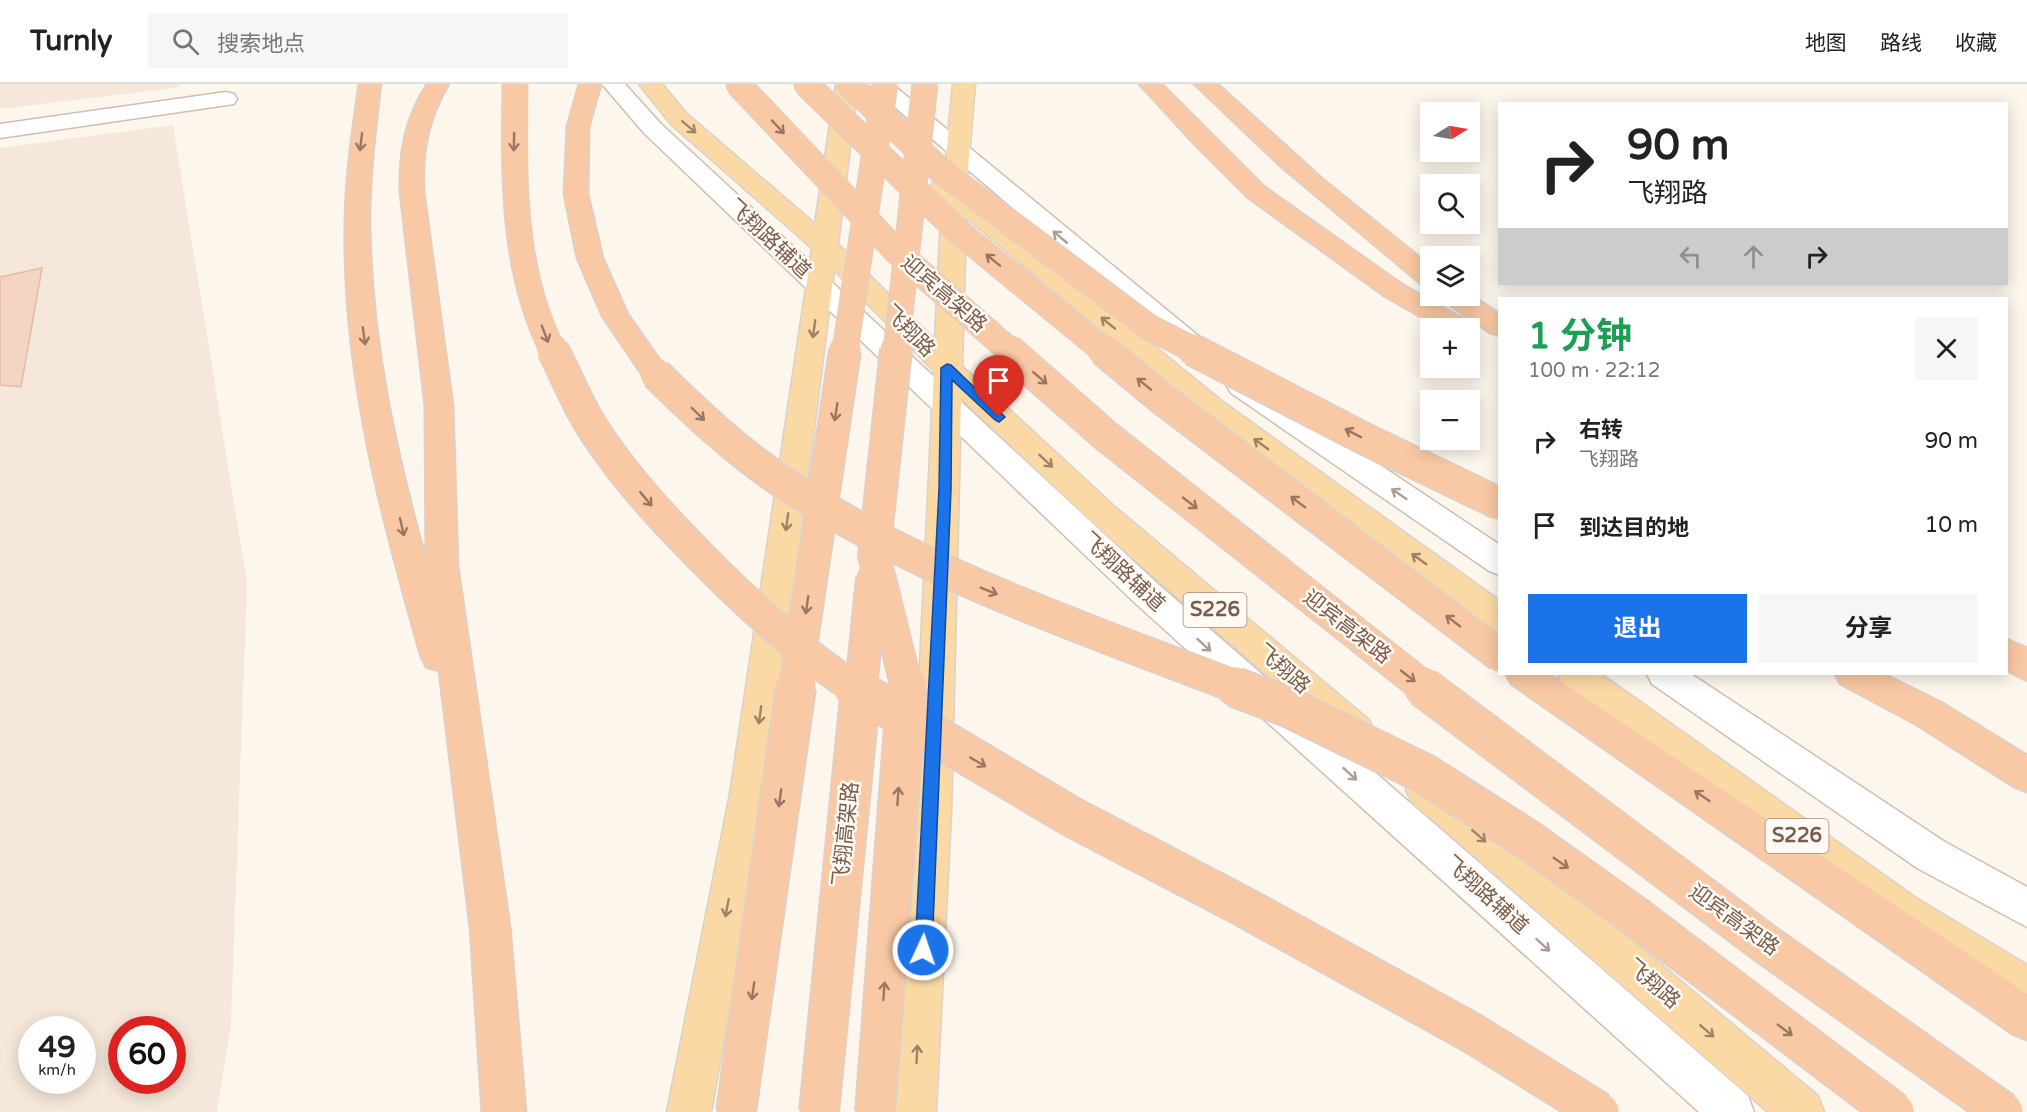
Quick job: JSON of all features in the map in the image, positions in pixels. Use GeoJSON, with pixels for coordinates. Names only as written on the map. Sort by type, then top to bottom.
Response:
{"type":"FeatureCollection","features":[{"type":"Feature","properties":{"kind":"highway"},"geometry":{"type":"LineString","coordinates":[[370,84],[360,150],[357,253],[362,320],[376,422],[413,575],[466,748]]}},
{"type":"Feature","properties":{"kind":"highway"},"geometry":{"type":"LineString","coordinates":[[438,84],[416,125],[411,159],[412,192],[439,406],[442,566],[490,927],[504,1112]]}},
{"type":"Feature","properties":{"kind":"highway"},"geometry":{"type":"LineString","coordinates":[[515,84],[514,164],[517,222],[527,279],[546,337],[591,426],[623,471],[662,518],[753,609],[839,678],[919,728],[1072,817],[1246,908],[1472,1033],[1599,1112]]}},
{"type":"Feature","properties":{"kind":"highway"},"geometry":{"type":"LineString","coordinates":[[590,84],[578,127],[576,194],[590,258],[615,316],[656,374],[718,433],[782,482],[872,535],[981,588],[1290,708],[1425,774],[1527,839],[1635,915],[1894,1112]]}},
{"type":"Feature","properties":{"kind":"highway","name":"迎宾高架路"},"geometry":{"type":"LineString","coordinates":[[738,84],[896,251],[1106,436],[1468,722],[1767,945],[2003,1112]]}},
{"type":"Feature","properties":{"kind":"highway"},"geometry":{"type":"LineString","coordinates":[[806,84],[959,232],[1161,398],[1498,654]]}},
{"type":"Feature","properties":{"kind":"highway"},"geometry":{"type":"LineString","coordinates":[[736,1112],[807,606],[885,84]]}},
{"type":"Feature","properties":{"kind":"highway","name":"飞翔高架路"},"geometry":{"type":"LineString","coordinates":[[819,1112],[874,555],[925,84]]}},
{"type":"Feature","properties":{"kind":"highway"},"geometry":{"type":"LineString","coordinates":[[1150,84],[1202,140],[1256,192],[1393,290],[1442,318]]}},
{"type":"Feature","properties":{"kind":"highway"},"geometry":{"type":"LineString","coordinates":[[1205,84],[1291,165],[1366,229],[1420,271]]}},
{"type":"Feature","properties":{"kind":"highway"},"geometry":{"type":"LineString","coordinates":[[845,86],[940,170],[1149,327],[1363,438],[1498,503]]}},
{"type":"Feature","properties":{"kind":"highway"},"geometry":{"type":"LineString","coordinates":[[1469,306],[1498,326]]}},
{"type":"Feature","properties":{"kind":"highway"},"geometry":{"type":"LineString","coordinates":[[1480,340],[1498,350]]}},
{"type":"Feature","properties":{"kind":"highway"},"geometry":{"type":"LineString","coordinates":[[874,555],[907,686],[875,1112]]}},
{"type":"Feature","properties":{"kind":"highway"},"geometry":{"type":"LineString","coordinates":[[2008,654],[2027,666]]}},
{"type":"Feature","properties":{"kind":"highway"},"geometry":{"type":"LineString","coordinates":[[1524,675],[2027,1019]]}},
{"type":"Feature","properties":{"kind":"highway"},"geometry":{"type":"LineString","coordinates":[[1854,675],[1929,713],[2027,775]]}},
{"type":"Feature","properties":{"kind":"main road","name":"飞翔路"},"geometry":{"type":"LineString","coordinates":[[650,84],[679,119],[826,247],[947,368],[1104,515],[1802,1112]]}},
{"type":"Feature","properties":{"kind":"main road"},"geometry":{"type":"LineString","coordinates":[[914,1112],[932,800],[954,197],[964,84]]}},
{"type":"Feature","properties":{"kind":"main road"},"geometry":{"type":"LineString","coordinates":[[689,1112],[749,794],[826,247],[845,86]]}},
{"type":"Feature","properties":{"kind":"main road"},"geometry":{"type":"LineString","coordinates":[[845,86],[954,197],[1213,409],[1498,618]]}},
{"type":"Feature","properties":{"kind":"main road","name":"S226"},"geometry":{"type":"LineString","coordinates":[[1576,675],[1902,912],[2027,988]]}},
{"type":"Feature","properties":{"kind":"street","name":"飞翔路辅道"},"geometry":{"type":"LineString","coordinates":[[613,84],[652,128],[1147,594],[1732,1112]]}},
{"type":"Feature","properties":{"kind":"street"},"geometry":{"type":"LineString","coordinates":[[879,84],[1239,384],[1498,561]]}},
{"type":"Feature","properties":{"kind":"street"},"geometry":{"type":"LineString","coordinates":[[0,131],[226,99]]}},
{"type":"Feature","properties":{"kind":"street"},"geometry":{"type":"LineString","coordinates":[[1665,675],[1931,855],[2027,908]]}},
{"type":"Feature","properties":{"kind":"shaded area"},"geometry":{"type":"Polygon","coordinates":[[[0,84],[182,84],[175,88],[0,109],[0,84]]]}},
{"type":"Feature","properties":{"kind":"shaded area"},"geometry":{"type":"Polygon","coordinates":[[[173,125],[247,583],[231,1023],[217,1112],[0,1112],[0,148],[173,125]]]}},
{"type":"Feature","properties":{"kind":"building"},"geometry":{"type":"Polygon","coordinates":[[[42,268],[21,387],[0,385],[0,277],[42,268]]]}},
{"type":"Feature","properties":{"kind":"route"},"geometry":{"type":"LineString","coordinates":[[923,950],[932,812],[945,489],[947,368],[999,417]]}}]}
